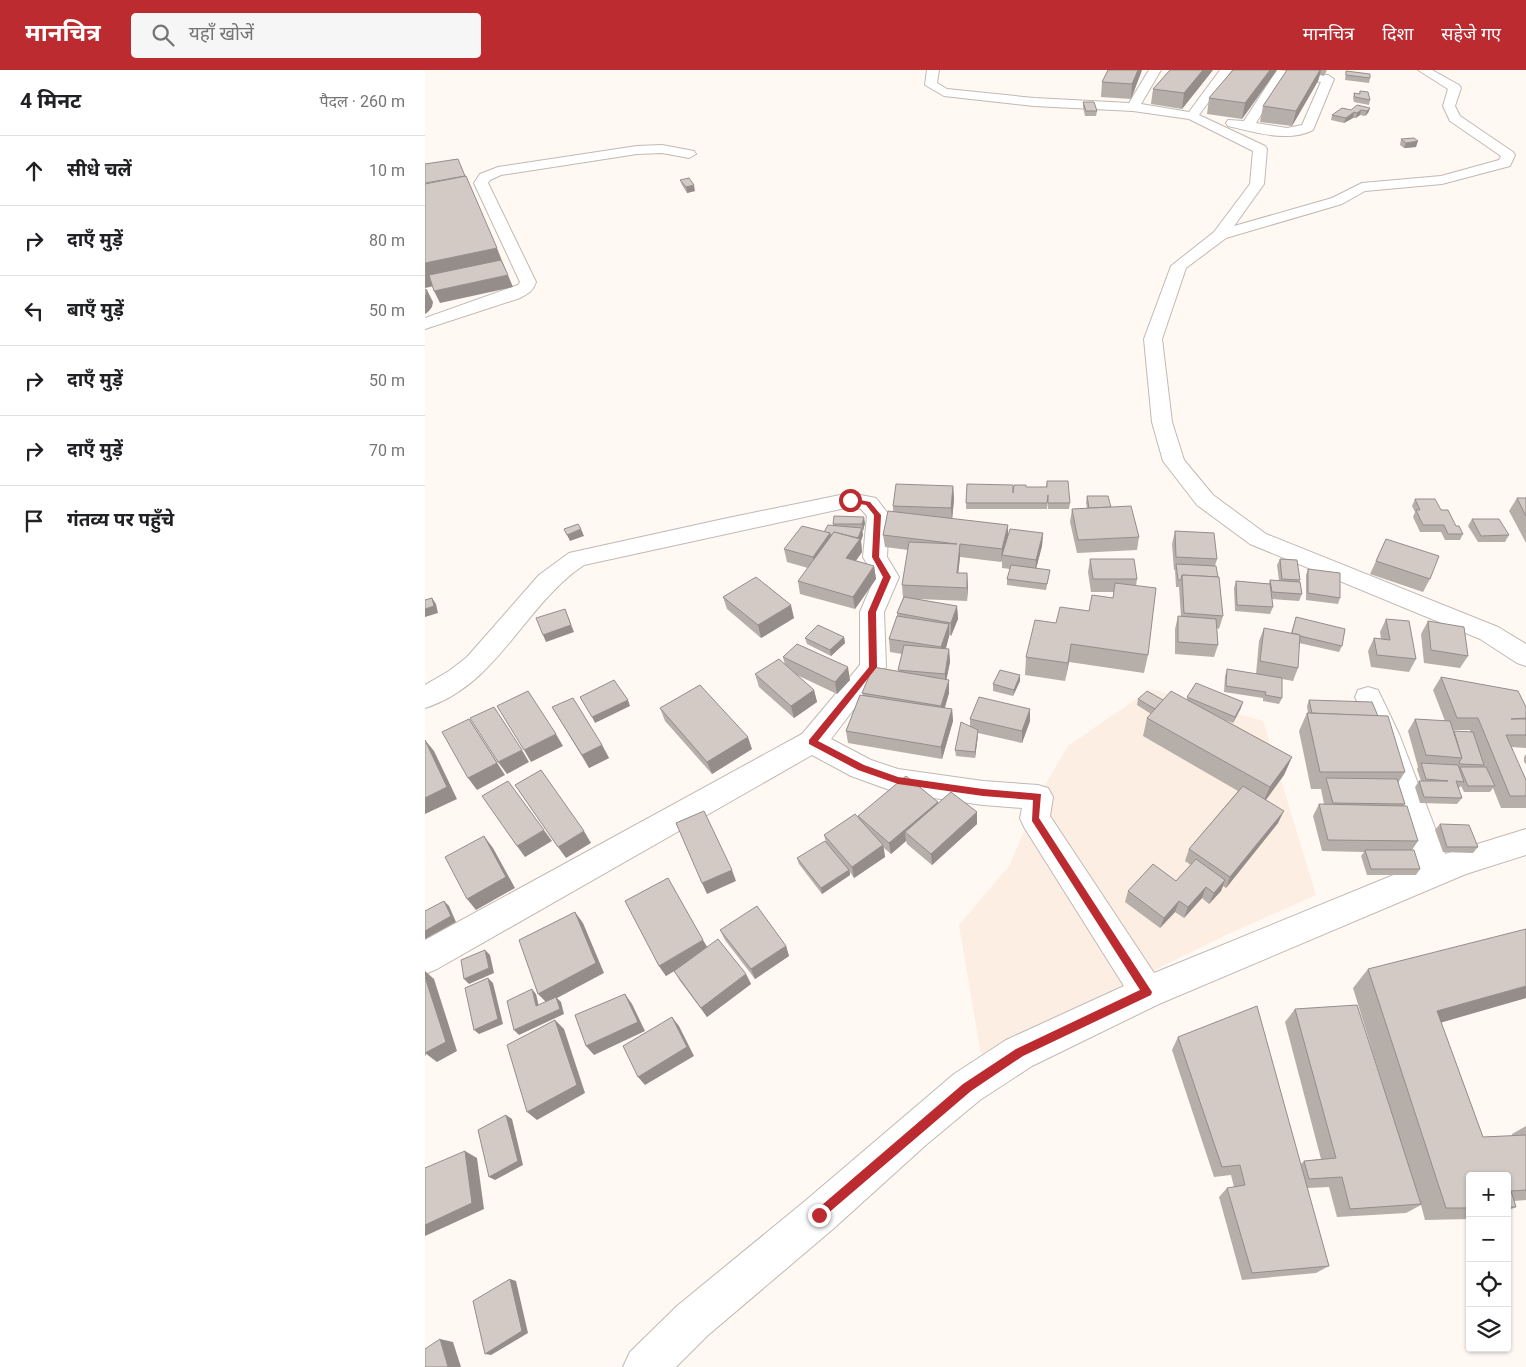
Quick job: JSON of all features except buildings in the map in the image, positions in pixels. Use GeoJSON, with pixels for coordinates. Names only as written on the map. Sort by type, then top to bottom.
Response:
{"type":"FeatureCollection","features":[{"type":"Feature","properties":{"kind":"street"},"geometry":{"type":"LineString","coordinates":[[933,70],[931,85],[944,92],[1034,102],[1133,107],[1249,126],[1291,132],[1303,131],[1308,127],[1331,75],[1282,72],[1249,126]]}},
{"type":"Feature","properties":{"kind":"street"},"geometry":{"type":"LineString","coordinates":[[1133,107],[1155,70]]}},
{"type":"Feature","properties":{"kind":"street"},"geometry":{"type":"LineString","coordinates":[[1192,116],[1226,70]]}},
{"type":"Feature","properties":{"kind":"street"},"geometry":{"type":"LineString","coordinates":[[1220,235],[1337,201],[1362,187],[1442,180],[1505,163],[1509,155],[1455,118],[1449,106],[1455,88],[1424,70]]}},
{"type":"Feature","properties":{"kind":"street"},"geometry":{"type":"LineString","coordinates":[[1192,116],[1260,149],[1257,184],[1220,235],[1179,266],[1153,339],[1162,422],[1174,461],[1205,500],[1258,539],[1489,632],[1526,656]]}},
{"type":"Feature","properties":{"kind":"street"},"geometry":{"type":"LineString","coordinates":[[425,324],[514,294],[526,288],[528,282],[481,183],[485,177],[498,171],[637,150],[662,149],[689,154]]}},
{"type":"Feature","properties":{"kind":"street"},"geometry":{"type":"LineString","coordinates":[[425,698],[449,685],[476,664],[545,581],[559,568],[577,559],[850,500],[868,503],[878,515],[875,557],[887,577],[872,612],[873,667],[812,742],[425,958]]}},
{"type":"Feature","properties":{"kind":"street"},"geometry":{"type":"LineString","coordinates":[[1368,697],[1385,734],[1436,872]]}},
{"type":"Feature","properties":{"kind":"street"},"geometry":{"type":"LineString","coordinates":[[812,742],[861,768],[898,781],[983,793],[1038,797],[1035,818],[1147,992]]}},
{"type":"Feature","properties":{"kind":"street"},"geometry":{"type":"LineString","coordinates":[[645,1367],[692,1321],[819,1215],[967,1087],[1019,1052],[1147,992],[1460,862],[1526,842]]}},
{"type":"Feature","properties":{"kind":"shaded area"},"geometry":{"type":"Polygon","coordinates":[[[1151,689],[1263,721],[1316,895],[1226,935],[981,1055],[959,925],[1010,865],[1038,797],[1068,746],[1151,689]]]}},
{"type":"Feature","properties":{"kind":"route"},"geometry":{"type":"LineString","coordinates":[[819,1215],[967,1087],[1019,1052],[1147,992],[1035,818],[1038,797],[983,793],[898,781],[861,768],[812,742],[873,667],[872,612],[887,577],[875,557],[878,515],[868,503],[850,500]]}}]}
